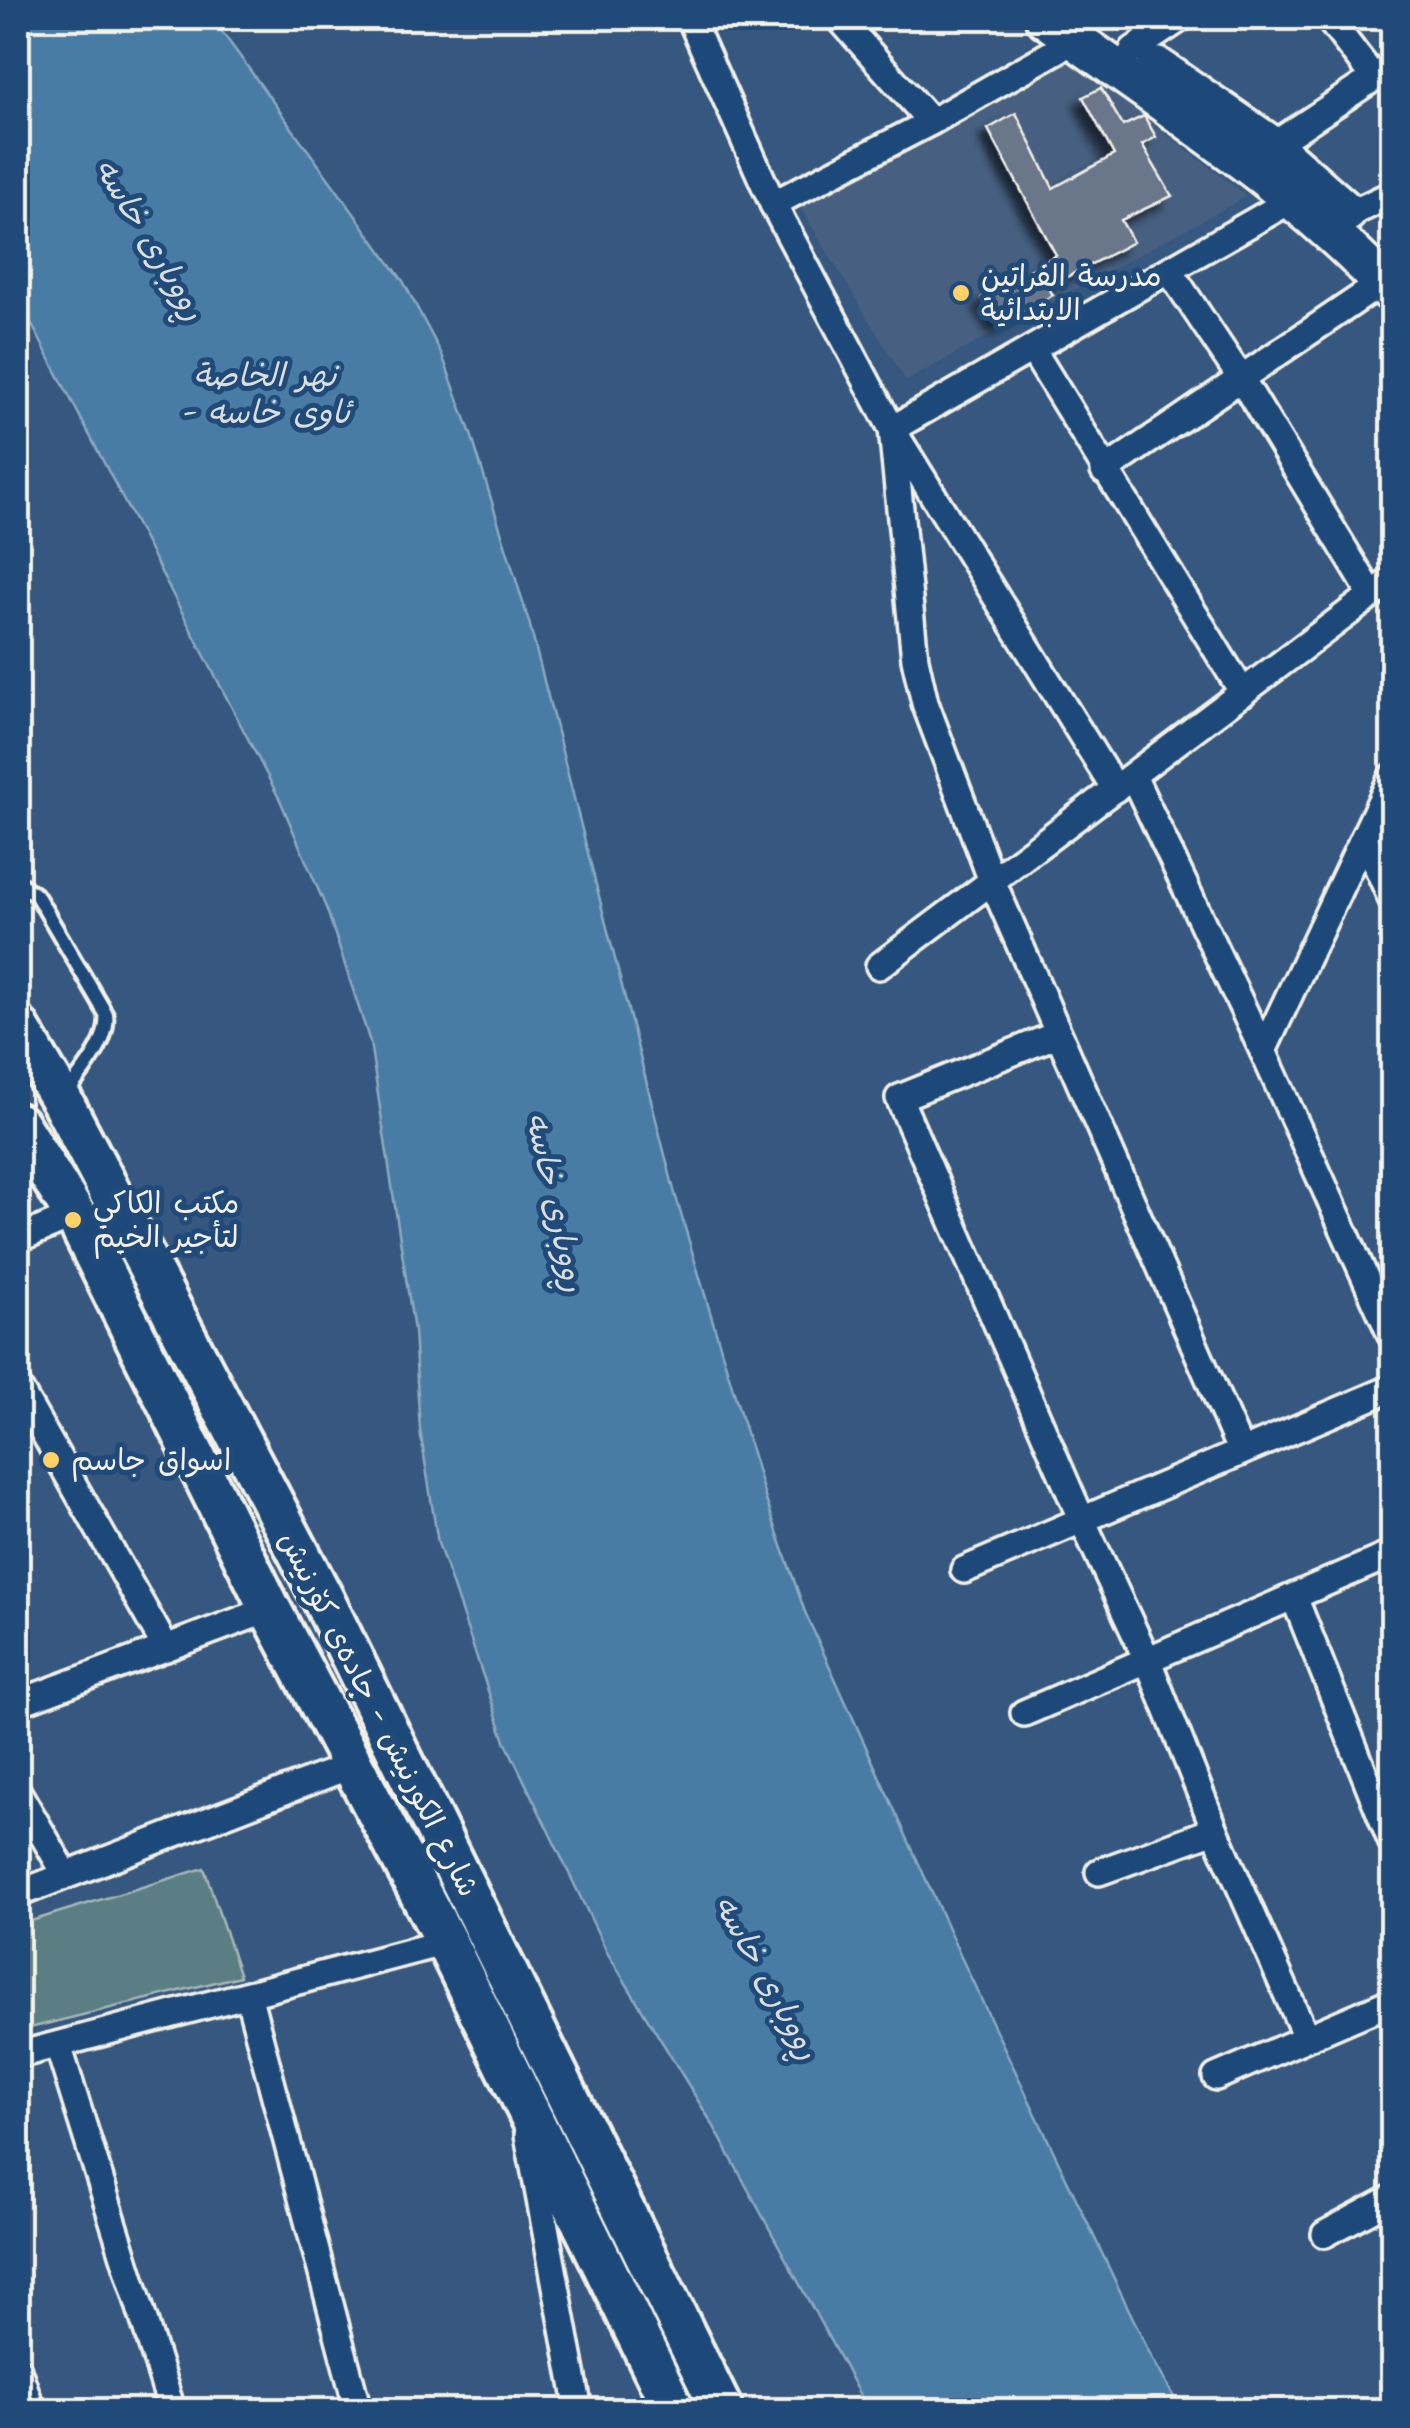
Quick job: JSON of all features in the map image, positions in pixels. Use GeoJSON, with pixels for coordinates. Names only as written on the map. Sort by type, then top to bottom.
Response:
{"type":"FeatureCollection","features":[{"type":"Feature","properties":{"kind":"main road","name":"شارع الكورنيش - جادەی کۆرنیش"},"geometry":{"type":"LineString","coordinates":[[18,1028],[62,1101],[322,1597],[722,2410]]}},
{"type":"Feature","properties":{"kind":"main road","name":"شارع الكورنيش - جادەی کۆرنیش"},"geometry":{"type":"LineString","coordinates":[[18,1124],[75,1215],[270,1609],[446,1942],[674,2410]]}},
{"type":"Feature","properties":{"kind":"street"},"geometry":{"type":"LineString","coordinates":[[690,18],[773,204],[892,430],[1124,782],[1263,1051],[1392,1337]]}},
{"type":"Feature","properties":{"kind":"street"},"geometry":{"type":"LineString","coordinates":[[840,18],[931,122]]}},
{"type":"Feature","properties":{"kind":"street"},"geometry":{"type":"LineString","coordinates":[[1132,50],[1181,18]]}},
{"type":"Feature","properties":{"kind":"street"},"geometry":{"type":"LineString","coordinates":[[1272,146],[1383,72],[1328,18]]}},
{"type":"Feature","properties":{"kind":"street"},"geometry":{"type":"LineString","coordinates":[[773,204],[931,122],[1069,25]]}},
{"type":"Feature","properties":{"kind":"street"},"geometry":{"type":"LineString","coordinates":[[1069,25],[1132,50],[1272,146],[1350,214],[1389,277]]}},
{"type":"Feature","properties":{"kind":"street"},"geometry":{"type":"LineString","coordinates":[[1069,25],[1389,277]]}},
{"type":"Feature","properties":{"kind":"street"},"geometry":{"type":"LineString","coordinates":[[1350,214],[1392,194]]}},
{"type":"Feature","properties":{"kind":"street"},"geometry":{"type":"LineString","coordinates":[[892,430],[1293,199]]}},
{"type":"Feature","properties":{"kind":"street"},"geometry":{"type":"LineString","coordinates":[[879,966],[1382,588],[1169,270]]}},
{"type":"Feature","properties":{"kind":"street"},"geometry":{"type":"LineString","coordinates":[[1104,471],[1389,277]]}},
{"type":"Feature","properties":{"kind":"street"},"geometry":{"type":"LineString","coordinates":[[1032,349],[1243,693]]}},
{"type":"Feature","properties":{"kind":"street"},"geometry":{"type":"LineString","coordinates":[[892,430],[915,660],[925,703],[992,882],[1240,1452]]}},
{"type":"Feature","properties":{"kind":"street"},"geometry":{"type":"LineString","coordinates":[[1263,1051],[1392,777]]}},
{"type":"Feature","properties":{"kind":"street"},"geometry":{"type":"LineString","coordinates":[[1364,836],[1392,900]]}},
{"type":"Feature","properties":{"kind":"street"},"geometry":{"type":"LineString","coordinates":[[1058,1034],[899,1098],[1148,1661],[1215,1830],[1306,2037]]}},
{"type":"Feature","properties":{"kind":"street"},"geometry":{"type":"LineString","coordinates":[[18,1239],[75,1215]]}},
{"type":"Feature","properties":{"kind":"street"},"geometry":{"type":"LineString","coordinates":[[18,1387],[166,1648]]}},
{"type":"Feature","properties":{"kind":"street"},"geometry":{"type":"LineString","coordinates":[[964,1570],[1392,1388]]}},
{"type":"Feature","properties":{"kind":"street"},"geometry":{"type":"LineString","coordinates":[[1024,1713],[1392,1554]]}},
{"type":"Feature","properties":{"kind":"street"},"geometry":{"type":"LineString","coordinates":[[1294,1597],[1392,1843]]}},
{"type":"Feature","properties":{"kind":"street"},"geometry":{"type":"LineString","coordinates":[[18,1703],[270,1609]]}},
{"type":"Feature","properties":{"kind":"street"},"geometry":{"type":"LineString","coordinates":[[18,1894],[352,1765]]}},
{"type":"Feature","properties":{"kind":"street"},"geometry":{"type":"LineString","coordinates":[[18,1792],[66,1875]]}},
{"type":"Feature","properties":{"kind":"street"},"geometry":{"type":"LineString","coordinates":[[1100,1872],[1215,1830]]}},
{"type":"Feature","properties":{"kind":"street"},"geometry":{"type":"LineString","coordinates":[[18,2056],[446,1942]]}},
{"type":"Feature","properties":{"kind":"street"},"geometry":{"type":"LineString","coordinates":[[248,1994],[358,2410]]}},
{"type":"Feature","properties":{"kind":"street"},"geometry":{"type":"LineString","coordinates":[[1216,2077],[1392,2001]]}},
{"type":"Feature","properties":{"kind":"street"},"geometry":{"type":"LineString","coordinates":[[58,2044],[172,2410]]}},
{"type":"Feature","properties":{"kind":"street"},"geometry":{"type":"LineString","coordinates":[[520,2092],[579,2410]]}},
{"type":"Feature","properties":{"kind":"street"},"geometry":{"type":"LineString","coordinates":[[1325,2234],[1392,2198]]}},
{"type":"Feature","properties":{"kind":"street"},"geometry":{"type":"LineString","coordinates":[[18,2370],[32,2410]]}},
{"type":"Feature","properties":{"kind":"lane"},"geometry":{"type":"LineString","coordinates":[[18,882],[36,896],[106,1014],[108,1027],[99,1045],[62,1101]]}},
{"type":"Feature","properties":{"kind":"shaded area","name":"مدرسة الفراتين الابتدائية"},"geometry":{"type":"Polygon","coordinates":[[[1063,56],[1247,196],[906,381],[798,204],[1063,56]]]}},
{"type":"Feature","properties":{"kind":"green space"},"geometry":{"type":"Polygon","coordinates":[[[204,1868],[240,1976],[18,2031],[18,1925],[204,1868]]]}},
{"type":"Feature","properties":{"kind":"water","name":"نهر الخاصة - ئاوی خاسە"},"geometry":{"type":"Polygon","coordinates":[[[18,18],[212,18],[403,281],[442,355],[471,434],[529,622],[675,1194],[766,1500],[805,1612],[961,1957],[1149,2352],[1181,2410],[868,2410],[713,2125],[608,1954],[505,1741],[438,1543],[420,1430],[414,1331],[370,1042],[327,910],[280,800],[18,298],[18,18]]]}},
{"type":"Feature","properties":{"kind":"building"},"geometry":{"type":"Polygon","coordinates":[[[1101,88],[1123,126],[1144,116],[1156,137],[1142,145],[1172,196],[1121,220],[1133,242],[1048,287],[1053,295],[998,326],[982,298],[1056,255],[988,129],[1016,113],[1053,188],[1114,155],[1083,97],[1101,88]]]}},
{"type":"Feature","properties":{"kind":"place","name":"مدرسة الفراتين الابتدائية"},"geometry":{"type":"Point","coordinates":[961,293]}},
{"type":"Feature","properties":{"kind":"place","name":"مكتب الكاكي لتأجير الخيم"},"geometry":{"type":"Point","coordinates":[73,1220]}},
{"type":"Feature","properties":{"kind":"place","name":"اسواق جاسم"},"geometry":{"type":"Point","coordinates":[51,1460]}},
{"type":"Feature","properties":{"kind":"water label","name":"ڕووباری خاسە"},"geometry":{"type":"Point","coordinates":[150,239]}},
{"type":"Feature","properties":{"kind":"water label","name":"ڕووباری خاسە"},"geometry":{"type":"Point","coordinates":[556,1202]}},
{"type":"Feature","properties":{"kind":"water label","name":"ڕووباری خاسە"},"geometry":{"type":"Point","coordinates":[767,1977]}}]}
